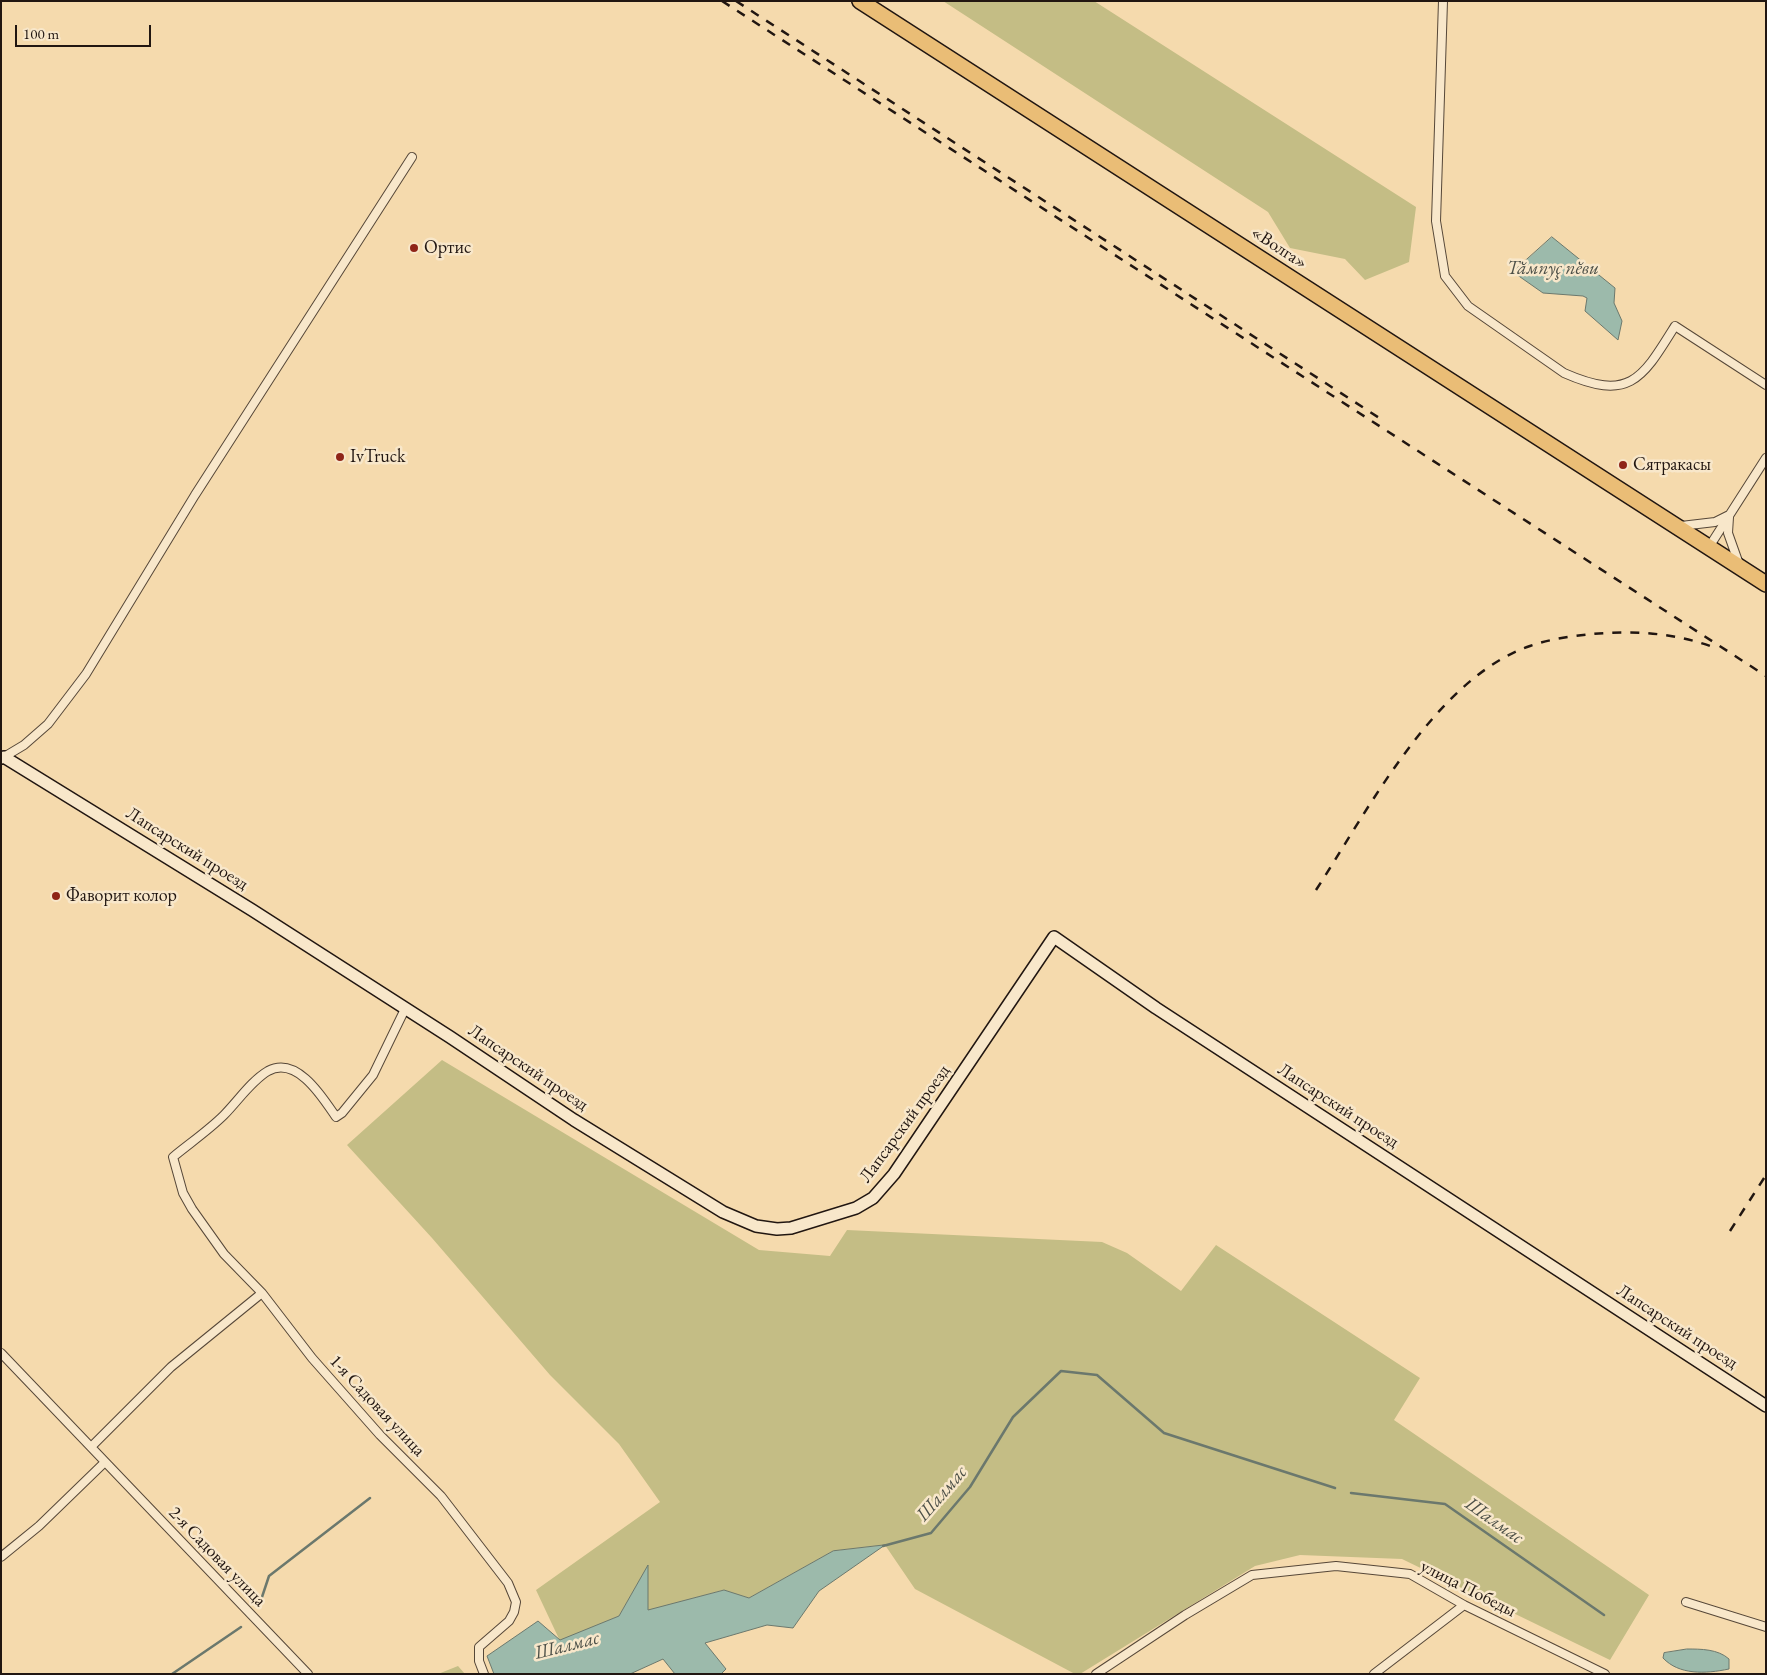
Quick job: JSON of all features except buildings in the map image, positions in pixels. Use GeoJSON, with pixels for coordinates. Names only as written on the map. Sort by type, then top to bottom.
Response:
{"type":"FeatureCollection","features":[{"type":"Feature","properties":{"kind":"highway","name":"«Волга»"},"geometry":{"type":"LineString","coordinates":[[860,1],[1766,584]]}},
{"type":"Feature","properties":{"kind":"street"},"geometry":{"type":"LineString","coordinates":[[1443,1],[1436,220],[1445,276],[1468,306],[1564,373],[1580,380],[1612,386],[1628,383],[1643,374],[1676,326],[1766,385]]}},
{"type":"Feature","properties":{"kind":"street"},"geometry":{"type":"LineString","coordinates":[[2,757],[24,746],[48,724],[86,674],[195,496],[412,157]]}},
{"type":"Feature","properties":{"kind":"street"},"geometry":{"type":"LineString","coordinates":[[1710,547],[1766,458]]}},
{"type":"Feature","properties":{"kind":"street"},"geometry":{"type":"LineString","coordinates":[[1677,526],[1715,522],[1729,515]]}},
{"type":"Feature","properties":{"kind":"street"},"geometry":{"type":"LineString","coordinates":[[1729,515],[1728,533],[1732,550],[1740,567]]}},
{"type":"Feature","properties":{"kind":"street","name":"Лапсарский проезд"},"geometry":{"type":"LineString","coordinates":[[2,757],[252,910],[574,1120],[723,1212],[756,1226],[777,1229],[791,1228],[856,1208],[873,1198],[894,1174],[1054,936],[1156,1008],[1766,1406]]}},
{"type":"Feature","properties":{"kind":"street","name":"1-я Садовая улица"},"geometry":{"type":"LineString","coordinates":[[405,1009],[373,1075],[342,1113],[336,1117],[313,1086],[300,1075],[291,1070],[274,1069],[257,1080],[223,1116],[173,1157],[183,1193],[224,1254],[262,1293],[312,1358],[374,1428],[441,1496],[508,1583],[516,1602],[514,1612],[504,1626],[480,1647],[479,1662],[484,1674]]}},
{"type":"Feature","properties":{"kind":"street"},"geometry":{"type":"LineString","coordinates":[[92,1446],[171,1367],[262,1293]]}},
{"type":"Feature","properties":{"kind":"street","name":"2-я Садовая улица"},"geometry":{"type":"LineString","coordinates":[[1,1353],[308,1674]]}},
{"type":"Feature","properties":{"kind":"street"},"geometry":{"type":"LineString","coordinates":[[1,1557],[40,1526],[105,1462]]}},
{"type":"Feature","properties":{"kind":"street","name":"улица Победы"},"geometry":{"type":"LineString","coordinates":[[1096,1674],[1185,1615],[1252,1575],[1336,1566],[1410,1574],[1464,1605],[1606,1674]]}},
{"type":"Feature","properties":{"kind":"street"},"geometry":{"type":"LineString","coordinates":[[1686,1602],[1766,1627]]}},
{"type":"Feature","properties":{"kind":"street"},"geometry":{"type":"LineString","coordinates":[[1374,1674],[1464,1605]]}},
{"type":"Feature","properties":{"kind":"shaded area"},"geometry":{"type":"Polygon","coordinates":[[[943,1],[1094,1],[1416,207],[1409,262],[1365,280],[1345,259],[1290,248],[1268,212],[943,1]]]}},
{"type":"Feature","properties":{"kind":"shaded area"},"geometry":{"type":"Polygon","coordinates":[[[442,1060],[759,1250],[830,1256],[847,1230],[1102,1242],[1127,1253],[1181,1291],[1216,1245],[1420,1378],[1394,1420],[1649,1595],[1610,1660],[1402,1559],[1300,1555],[1255,1566],[1080,1674],[1075,1674],[915,1589],[885,1545],[833,1551],[749,1598],[723,1590],[648,1611],[648,1566],[619,1616],[560,1641],[536,1590],[660,1502],[619,1444],[550,1375],[432,1238],[347,1145],[442,1060]]]}},
{"type":"Feature","properties":{"kind":"shaded area"},"geometry":{"type":"Polygon","coordinates":[[[458,1666],[465,1674],[438,1674],[458,1666]]]}},
{"type":"Feature","properties":{"kind":"water","name":"Тӑмпуҫ пӗви"},"geometry":{"type":"Polygon","coordinates":[[[1552,237],[1615,288],[1614,303],[1622,321],[1618,340],[1585,311],[1587,298],[1583,296],[1543,293],[1513,272],[1552,237]]]}},
{"type":"Feature","properties":{"kind":"water"},"geometry":{"type":"Polygon","coordinates":[[[885,1545],[819,1591],[793,1628],[767,1625],[705,1643],[726,1669],[721,1674],[675,1674],[663,1659],[630,1674],[494,1674],[487,1656],[538,1621],[560,1640],[619,1616],[648,1565],[648,1610],[724,1590],[749,1598],[833,1551],[885,1545]]]}},
{"type":"Feature","properties":{"kind":"water"},"geometry":{"type":"Polygon","coordinates":[[[1687,1649],[1720,1653],[1729,1659],[1729,1669],[1693,1672],[1677,1668],[1663,1658],[1664,1653],[1687,1649]]]}},
{"type":"Feature","properties":{"kind":"waterway","name":"Шалмас"},"geometry":{"type":"LineString","coordinates":[[883,1546],[931,1533],[970,1487],[1013,1417],[1061,1371],[1097,1375],[1164,1433],[1335,1488]]}},
{"type":"Feature","properties":{"kind":"waterway","name":"Шалмас"},"geometry":{"type":"LineString","coordinates":[[1351,1493],[1445,1504],[1604,1615]]}},
{"type":"Feature","properties":{"kind":"waterway"},"geometry":{"type":"LineString","coordinates":[[259,1606],[269,1576],[370,1498]]}},
{"type":"Feature","properties":{"kind":"waterway"},"geometry":{"type":"LineString","coordinates":[[172,1674],[241,1627]]}},
{"type":"Feature","properties":{"kind":"railway"},"geometry":{"type":"LineString","coordinates":[[722,1],[1766,676]]}},
{"type":"Feature","properties":{"kind":"railway"},"geometry":{"type":"LineString","coordinates":[[736,1],[1384,421]]}},
{"type":"Feature","properties":{"kind":"railway"},"geometry":{"type":"LineString","coordinates":[[1316,890],[1407,750],[1435,716],[1464,686],[1496,662],[1545,641],[1608,633],[1654,634],[1684,638],[1713,647]]}},
{"type":"Feature","properties":{"kind":"railway"},"geometry":{"type":"LineString","coordinates":[[1730,1231],[1766,1175]]}},
{"type":"Feature","properties":{"kind":"place","name":"Ортис"},"geometry":{"type":"Point","coordinates":[414,248]}},
{"type":"Feature","properties":{"kind":"place","name":"IvTruck"},"geometry":{"type":"Point","coordinates":[340,457]}},
{"type":"Feature","properties":{"kind":"place","name":"Сятракасы"},"geometry":{"type":"Point","coordinates":[1623,465]}},
{"type":"Feature","properties":{"kind":"place","name":"Фаворит колор"},"geometry":{"type":"Point","coordinates":[56,896]}}]}
